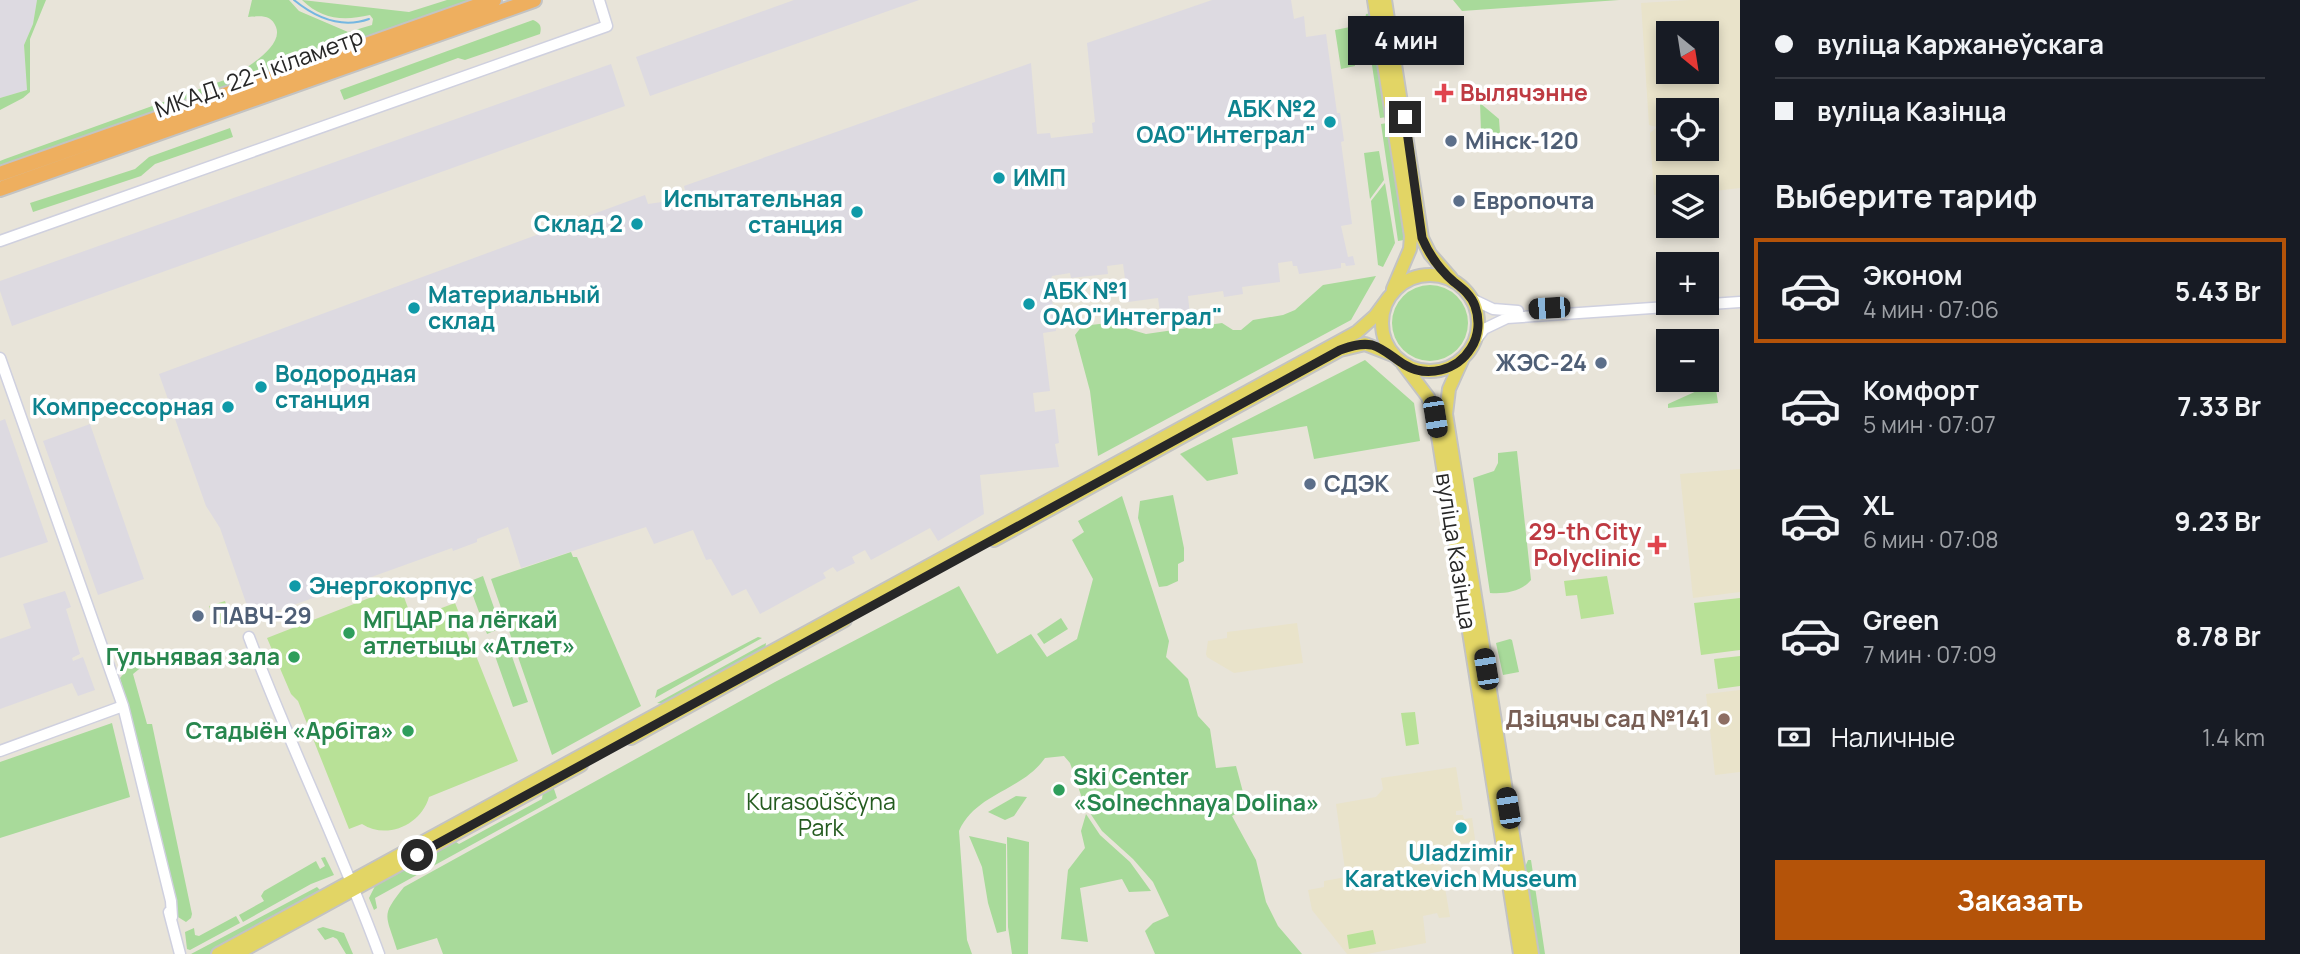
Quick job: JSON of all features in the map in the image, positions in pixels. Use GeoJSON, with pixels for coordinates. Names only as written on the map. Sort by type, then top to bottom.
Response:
{"type":"FeatureCollection","features":[{"type":"Feature","properties":{"kind":"highway","name":"МКАД, 22-і кіламетр"},"geometry":{"type":"LineString","coordinates":[[0,174],[494,0]]}},
{"type":"Feature","properties":{"kind":"highway","name":"МКАД, 22-і кіламетр"},"geometry":{"type":"LineString","coordinates":[[0,189],[534,0]]}},
{"type":"Feature","properties":{"kind":"main road"},"geometry":{"type":"LineString","coordinates":[[1374,0],[1410,236],[1410,249],[1382,312],[1381,326],[1385,342],[1393,355]]}},
{"type":"Feature","properties":{"kind":"main road"},"geometry":{"type":"LineString","coordinates":[[1118,467],[1340,350],[1365,344],[1393,355],[1417,370],[1434,371],[1450,367],[1463,358],[1475,341],[1478,322],[1472,299],[1430,254],[1422,238],[1385,0]]}},
{"type":"Feature","properties":{"kind":"main road"},"geometry":{"type":"LineString","coordinates":[[218,954],[353,885],[952,559],[1357,332],[1376,316],[1402,284],[1420,276],[1440,276],[1454,281]]}},
{"type":"Feature","properties":{"kind":"main road","name":"вуліца Казінца"},"geometry":{"type":"LineString","coordinates":[[1463,358],[1449,389],[1446,414],[1511,860],[1520,954]]}},
{"type":"Feature","properties":{"kind":"main road","name":"вуліца Казінца"},"geometry":{"type":"LineString","coordinates":[[1404,364],[1428,397],[1435,417],[1511,860],[1532,954]]}},
{"type":"Feature","properties":{"kind":"main road"},"geometry":{"type":"LineString","coordinates":[[236,954],[353,885]]}},
{"type":"Feature","properties":{"kind":"street"},"geometry":{"type":"LineString","coordinates":[[0,241],[607,26],[599,0]]}},
{"type":"Feature","properties":{"kind":"street"},"geometry":{"type":"LineString","coordinates":[[1472,299],[1488,308],[1507,312],[1656,301]]}},
{"type":"Feature","properties":{"kind":"street"},"geometry":{"type":"LineString","coordinates":[[1719,299],[1740,299]]}},
{"type":"Feature","properties":{"kind":"street"},"geometry":{"type":"LineString","coordinates":[[1475,341],[1479,333],[1507,318],[1740,299]]}},
{"type":"Feature","properties":{"kind":"street"},"geometry":{"type":"LineString","coordinates":[[0,358],[123,706],[137,785],[160,884],[172,917],[180,954]]}},
{"type":"Feature","properties":{"kind":"street"},"geometry":{"type":"LineString","coordinates":[[249,637],[353,885],[379,954]]}},
{"type":"Feature","properties":{"kind":"street"},"geometry":{"type":"LineString","coordinates":[[0,751],[123,706]]}},
{"type":"Feature","properties":{"kind":"shaded area"},"geometry":{"type":"Polygon","coordinates":[[[0,0],[37,0],[33,24],[24,45],[27,90],[0,98],[0,0]]]}},
{"type":"Feature","properties":{"kind":"shaded area"},"geometry":{"type":"Polygon","coordinates":[[[794,0],[919,0],[650,96],[636,57],[794,0]]]}},
{"type":"Feature","properties":{"kind":"shaded area"},"geometry":{"type":"Polygon","coordinates":[[[1212,0],[1291,0],[1294,19],[1304,16],[1306,37],[1326,34],[1337,113],[1340,113],[1344,141],[1341,142],[1352,224],[1341,226],[1348,257],[1353,256],[1355,265],[1346,266],[1341,263],[1341,268],[1299,274],[1292,261],[1278,263],[1280,282],[1242,287],[1243,294],[1224,297],[1223,291],[1188,296],[1190,316],[1161,320],[1158,298],[1128,302],[1123,264],[1107,266],[1108,274],[1071,278],[1070,273],[1052,276],[1050,282],[1056,331],[1043,333],[1050,391],[1033,393],[1035,412],[1055,409],[1059,443],[1055,444],[1059,467],[980,475],[984,514],[938,541],[930,528],[871,560],[865,550],[852,557],[855,563],[837,572],[833,567],[823,573],[826,578],[760,614],[746,589],[732,596],[711,559],[706,560],[693,530],[654,544],[646,527],[521,568],[508,527],[453,551],[452,548],[252,620],[220,528],[206,506],[159,374],[645,195],[648,204],[676,200],[686,195],[684,186],[1031,63],[1037,134],[1050,133],[1051,138],[1093,133],[1092,123],[1095,122],[1087,43],[1212,0]]]}},
{"type":"Feature","properties":{"kind":"shaded area"},"geometry":{"type":"Polygon","coordinates":[[[1740,0],[1740,188],[1719,190],[1719,175],[1656,175],[1654,195],[1650,133],[1656,128],[1656,161],[1719,161],[1719,98],[1656,98],[1656,127],[1649,125],[1641,3],[1740,0]]]}},
{"type":"Feature","properties":{"kind":"shaded area"},"geometry":{"type":"Polygon","coordinates":[[[611,64],[625,106],[12,326],[0,291],[0,281],[611,64]]]}},
{"type":"Feature","properties":{"kind":"shaded area"},"geometry":{"type":"Polygon","coordinates":[[[5,419],[48,542],[0,558],[0,421],[5,419]]]}},
{"type":"Feature","properties":{"kind":"shaded area"},"geometry":{"type":"Polygon","coordinates":[[[90,424],[144,579],[98,595],[43,441],[90,424]]]}},
{"type":"Feature","properties":{"kind":"shaded area"},"geometry":{"type":"Polygon","coordinates":[[[1740,469],[1740,592],[1693,598],[1680,474],[1740,469]]]}},
{"type":"Feature","properties":{"kind":"shaded area"},"geometry":{"type":"Polygon","coordinates":[[[65,591],[71,607],[66,609],[80,654],[72,658],[73,661],[83,657],[95,690],[78,696],[72,683],[0,709],[0,639],[31,628],[23,604],[65,591]]]}},
{"type":"Feature","properties":{"kind":"shaded area"},"geometry":{"type":"Polygon","coordinates":[[[1297,623],[1303,663],[1234,673],[1207,657],[1208,641],[1227,638],[1227,632],[1297,623]]]}},
{"type":"Feature","properties":{"kind":"shaded area","name":"Дзіцячы сад №141"},"geometry":{"type":"Polygon","coordinates":[[[1740,690],[1740,772],[1715,775],[1706,694],[1740,690]]]}},
{"type":"Feature","properties":{"kind":"shaded area"},"geometry":{"type":"Polygon","coordinates":[[[1456,767],[1463,810],[1456,811],[1456,815],[1463,815],[1464,819],[1472,818],[1475,839],[1474,842],[1438,847],[1450,917],[1439,918],[1437,913],[1423,916],[1426,943],[1367,954],[1347,954],[1312,910],[1308,890],[1324,887],[1324,881],[1346,877],[1336,804],[1376,797],[1383,789],[1381,778],[1456,767]]]}},
{"type":"Feature","properties":{"kind":"green space"},"geometry":{"type":"Polygon","coordinates":[[[37,0],[46,0],[30,39],[30,92],[0,110],[0,98],[27,90],[24,45],[33,24],[37,0]]]}},
{"type":"Feature","properties":{"kind":"green space"},"geometry":{"type":"Polygon","coordinates":[[[252,0],[289,0],[299,11],[348,32],[372,25],[373,19],[370,15],[342,18],[325,15],[302,0],[409,12],[447,0],[471,0],[0,168],[0,161],[230,78],[244,69],[269,50],[277,35],[274,23],[268,18],[248,17],[252,0]]]}},
{"type":"Feature","properties":{"kind":"green space"},"geometry":{"type":"Polygon","coordinates":[[[1453,0],[1619,0],[1462,11],[1453,0]]]}},
{"type":"Feature","properties":{"kind":"green space"},"geometry":{"type":"Polygon","coordinates":[[[1372,13],[1387,117],[1380,118],[1365,19],[1366,14],[1372,13]]]}},
{"type":"Feature","properties":{"kind":"green space"},"geometry":{"type":"Polygon","coordinates":[[[533,20],[540,25],[540,34],[465,60],[458,58],[344,100],[340,90],[533,20]]]}},
{"type":"Feature","properties":{"kind":"green space"},"geometry":{"type":"Polygon","coordinates":[[[1360,25],[1362,40],[1351,42],[1355,66],[1341,69],[1335,30],[1360,25]]]}},
{"type":"Feature","properties":{"kind":"green space"},"geometry":{"type":"Polygon","coordinates":[[[1480,103],[1499,119],[1501,147],[1481,131],[1480,103]]]}},
{"type":"Feature","properties":{"kind":"green space"},"geometry":{"type":"Polygon","coordinates":[[[1388,123],[1404,240],[1398,241],[1381,124],[1388,123]]]}},
{"type":"Feature","properties":{"kind":"green space"},"geometry":{"type":"Polygon","coordinates":[[[230,128],[233,137],[155,164],[141,176],[33,212],[30,203],[135,169],[149,157],[230,128]]]}},
{"type":"Feature","properties":{"kind":"green space"},"geometry":{"type":"Polygon","coordinates":[[[1379,151],[1384,180],[1370,199],[1364,153],[1379,151]]]}},
{"type":"Feature","properties":{"kind":"green space"},"geometry":{"type":"Polygon","coordinates":[[[1385,183],[1395,243],[1383,267],[1378,265],[1371,201],[1385,183]]]}},
{"type":"Feature","properties":{"kind":"green space"},"geometry":{"type":"Polygon","coordinates":[[[1376,276],[1351,320],[1098,456],[1090,391],[1075,335],[1082,326],[1108,323],[1146,334],[1222,323],[1233,330],[1241,330],[1253,320],[1295,310],[1323,285],[1376,276]]]}},
{"type":"Feature","properties":{"kind":"green space"},"geometry":{"type":"Polygon","coordinates":[[[1423,285],[1437,285],[1451,291],[1462,302],[1468,323],[1465,338],[1457,350],[1437,361],[1423,361],[1409,355],[1398,344],[1392,330],[1392,316],[1398,302],[1409,291],[1423,285]]]}},
{"type":"Feature","properties":{"kind":"green space"},"geometry":{"type":"Polygon","coordinates":[[[1365,360],[1414,403],[1420,441],[1314,459],[1307,426],[1232,438],[1238,474],[1207,481],[1180,454],[1365,360]]]}},
{"type":"Feature","properties":{"kind":"green space"},"geometry":{"type":"Polygon","coordinates":[[[1695,392],[1716,392],[1718,403],[1668,408],[1668,404],[1695,392]]]}},
{"type":"Feature","properties":{"kind":"green space"},"geometry":{"type":"Polygon","coordinates":[[[1517,451],[1531,580],[1512,591],[1490,593],[1473,478],[1494,471],[1498,463],[1498,453],[1517,451]]]}},
{"type":"Feature","properties":{"kind":"green space"},"geometry":{"type":"Polygon","coordinates":[[[1173,495],[1184,548],[1184,561],[1178,564],[1178,581],[1159,587],[1138,518],[1140,501],[1173,495]]]}},
{"type":"Feature","properties":{"kind":"green space","name":"Kurasoŭščyna Park"},"geometry":{"type":"Polygon","coordinates":[[[1122,496],[1169,641],[1166,657],[1188,679],[1198,716],[1210,729],[1216,768],[1236,766],[1247,807],[1232,816],[1256,860],[1266,902],[1278,926],[1302,954],[1155,954],[1145,931],[1153,923],[1169,916],[1153,882],[1133,859],[1102,831],[1084,804],[1070,763],[1064,756],[1045,758],[1024,778],[976,808],[959,831],[967,940],[972,954],[443,954],[437,938],[397,950],[387,916],[391,904],[404,887],[775,682],[959,586],[997,654],[1031,634],[1047,657],[1077,639],[1093,579],[1072,540],[1084,532],[1078,521],[1122,496]]]}},
{"type":"Feature","properties":{"kind":"green space"},"geometry":{"type":"Polygon","coordinates":[[[571,552],[573,557],[577,557],[641,706],[552,755],[491,579],[571,552]]]}},
{"type":"Feature","properties":{"kind":"green space"},"geometry":{"type":"Polygon","coordinates":[[[483,576],[501,628],[487,634],[468,582],[483,576]]]}},
{"type":"Feature","properties":{"kind":"green space"},"geometry":{"type":"Polygon","coordinates":[[[1607,576],[1614,614],[1581,619],[1577,595],[1566,596],[1564,581],[1607,576]]]}},
{"type":"Feature","properties":{"kind":"green space","name":"Стадыён «Арбіта»"},"geometry":{"type":"Polygon","coordinates":[[[400,586],[412,619],[455,603],[518,761],[429,797],[419,815],[402,827],[382,830],[362,824],[349,829],[298,701],[291,694],[267,638],[400,586]]]}},
{"type":"Feature","properties":{"kind":"green space"},"geometry":{"type":"Polygon","coordinates":[[[1740,598],[1740,650],[1701,655],[1694,603],[1740,598]]]}},
{"type":"Feature","properties":{"kind":"green space"},"geometry":{"type":"Polygon","coordinates":[[[225,601],[231,620],[216,625],[209,606],[225,601]]]}},
{"type":"Feature","properties":{"kind":"green space"},"geometry":{"type":"Polygon","coordinates":[[[1061,618],[1068,629],[1044,644],[1037,634],[1061,618]]]}},
{"type":"Feature","properties":{"kind":"green space"},"geometry":{"type":"Polygon","coordinates":[[[758,637],[762,638],[655,698],[657,690],[758,637]]]}},
{"type":"Feature","properties":{"kind":"green space"},"geometry":{"type":"Polygon","coordinates":[[[1510,639],[1519,672],[1503,675],[1496,643],[1510,639]]]}},
{"type":"Feature","properties":{"kind":"green space"},"geometry":{"type":"Polygon","coordinates":[[[766,643],[765,650],[666,704],[657,703],[766,643]]]}},
{"type":"Feature","properties":{"kind":"green space"},"geometry":{"type":"Polygon","coordinates":[[[509,648],[528,702],[513,707],[494,653],[509,648]]]}},
{"type":"Feature","properties":{"kind":"green space"},"geometry":{"type":"Polygon","coordinates":[[[1740,656],[1740,686],[1718,689],[1714,659],[1740,656]]]}},
{"type":"Feature","properties":{"kind":"green space"},"geometry":{"type":"Polygon","coordinates":[[[147,657],[149,661],[133,674],[147,724],[152,724],[192,914],[186,922],[178,917],[142,757],[120,678],[126,665],[147,657]]]}},
{"type":"Feature","properties":{"kind":"green space"},"geometry":{"type":"Polygon","coordinates":[[[1415,712],[1419,744],[1406,746],[1401,713],[1415,712]]]}},
{"type":"Feature","properties":{"kind":"green space"},"geometry":{"type":"Polygon","coordinates":[[[112,723],[130,797],[0,838],[0,762],[112,723]]]}},
{"type":"Feature","properties":{"kind":"green space"},"geometry":{"type":"Polygon","coordinates":[[[553,786],[557,798],[375,898],[377,908],[374,910],[369,898],[375,886],[432,855],[453,840],[459,844],[542,799],[543,791],[553,786]]]}},
{"type":"Feature","properties":{"kind":"green space"},"geometry":{"type":"Polygon","coordinates":[[[1016,796],[1027,797],[1014,816],[1005,820],[988,812],[1016,796]]]}},
{"type":"Feature","properties":{"kind":"green space"},"geometry":{"type":"Polygon","coordinates":[[[1086,814],[1100,835],[1130,862],[1151,891],[1129,892],[1122,879],[1080,888],[1088,942],[1061,939],[1068,870],[1085,848],[1081,831],[1086,814]]]}},
{"type":"Feature","properties":{"kind":"green space"},"geometry":{"type":"Polygon","coordinates":[[[969,836],[1006,844],[1006,931],[997,933],[988,903],[982,867],[969,836]]]}},
{"type":"Feature","properties":{"kind":"green space"},"geometry":{"type":"Polygon","coordinates":[[[1007,837],[1029,842],[1028,954],[1012,954],[1008,927],[1007,837]]]}},
{"type":"Feature","properties":{"kind":"green space"},"geometry":{"type":"Polygon","coordinates":[[[325,857],[334,875],[311,884],[243,922],[239,915],[264,901],[261,896],[264,891],[316,861],[320,869],[325,866],[321,858],[325,857]]]}},
{"type":"Feature","properties":{"kind":"green space"},"geometry":{"type":"Polygon","coordinates":[[[1528,860],[1531,860],[1545,954],[1538,954],[1525,867],[1528,860]]]}},
{"type":"Feature","properties":{"kind":"green space"},"geometry":{"type":"Polygon","coordinates":[[[317,887],[320,890],[213,954],[191,954],[317,887]]]}},
{"type":"Feature","properties":{"kind":"green space"},"geometry":{"type":"Polygon","coordinates":[[[236,916],[240,923],[190,950],[187,949],[185,932],[194,928],[195,935],[199,936],[236,916]]]}},
{"type":"Feature","properties":{"kind":"green space"},"geometry":{"type":"Polygon","coordinates":[[[323,927],[344,933],[353,954],[346,954],[333,937],[325,940],[317,929],[323,927]]]}},
{"type":"Feature","properties":{"kind":"green space"},"geometry":{"type":"Polygon","coordinates":[[[1373,930],[1376,944],[1349,949],[1347,935],[1373,930]]]}},
{"type":"Feature","properties":{"kind":"waterway"},"geometry":{"type":"LineString","coordinates":[[294,0],[329,20],[349,23],[369,19]]}},
{"type":"Feature","properties":{"kind":"place","name":"Вылячэнне"},"geometry":{"type":"Point","coordinates":[1444,93]}},
{"type":"Feature","properties":{"kind":"place","name":"АБК №2 ОАО\"Интеграл\""},"geometry":{"type":"Point","coordinates":[1330,122]}},
{"type":"Feature","properties":{"kind":"place","name":"Мінск-120"},"geometry":{"type":"Point","coordinates":[1451,141]}},
{"type":"Feature","properties":{"kind":"place","name":"ИМП"},"geometry":{"type":"Point","coordinates":[999,178]}},
{"type":"Feature","properties":{"kind":"place","name":"Европочта"},"geometry":{"type":"Point","coordinates":[1459,201]}},
{"type":"Feature","properties":{"kind":"place","name":"Испытательная станция"},"geometry":{"type":"Point","coordinates":[857,212]}},
{"type":"Feature","properties":{"kind":"place","name":"Склад 2"},"geometry":{"type":"Point","coordinates":[637,224]}},
{"type":"Feature","properties":{"kind":"place","name":"АБК №1 ОАО\"Интеграл\""},"geometry":{"type":"Point","coordinates":[1029,304]}},
{"type":"Feature","properties":{"kind":"place","name":"Материальный склад"},"geometry":{"type":"Point","coordinates":[414,308]}},
{"type":"Feature","properties":{"kind":"place","name":"ЖЭС-24"},"geometry":{"type":"Point","coordinates":[1601,363]}},
{"type":"Feature","properties":{"kind":"place","name":"Водородная станция"},"geometry":{"type":"Point","coordinates":[261,387]}},
{"type":"Feature","properties":{"kind":"place","name":"Компрессорная"},"geometry":{"type":"Point","coordinates":[228,407]}},
{"type":"Feature","properties":{"kind":"place","name":"СДЭК"},"geometry":{"type":"Point","coordinates":[1310,484]}},
{"type":"Feature","properties":{"kind":"place","name":"29-th City Polyclinic"},"geometry":{"type":"Point","coordinates":[1657,545]}},
{"type":"Feature","properties":{"kind":"place","name":"Энергокорпус"},"geometry":{"type":"Point","coordinates":[295,586]}},
{"type":"Feature","properties":{"kind":"place","name":"ПАВЧ-29"},"geometry":{"type":"Point","coordinates":[198,616]}},
{"type":"Feature","properties":{"kind":"place","name":"МГЦАР па лёгкай атлетыцы «Атлет»"},"geometry":{"type":"Point","coordinates":[349,633]}},
{"type":"Feature","properties":{"kind":"place","name":"Гульнявая зала"},"geometry":{"type":"Point","coordinates":[294,657]}},
{"type":"Feature","properties":{"kind":"place","name":"Дзіцячы сад №141"},"geometry":{"type":"Point","coordinates":[1724,719]}},
{"type":"Feature","properties":{"kind":"place","name":"Стадыён «Арбіта»"},"geometry":{"type":"Point","coordinates":[408,731]}},
{"type":"Feature","properties":{"kind":"place","name":"Ski Center «Solnechnaya Dolina»"},"geometry":{"type":"Point","coordinates":[1059,790]}},
{"type":"Feature","properties":{"kind":"place","name":"Uladzimir Karatkevich Museum"},"geometry":{"type":"Point","coordinates":[1461,828]}},
{"type":"Feature","properties":{"kind":"route"},"geometry":{"type":"LineString","coordinates":[[417,855],[1340,350],[1359,344],[1372,345],[1411,368],[1425,371],[1439,371],[1458,362],[1475,341],[1478,317],[1468,293],[1430,254],[1422,238],[1405,117]]}}]}
